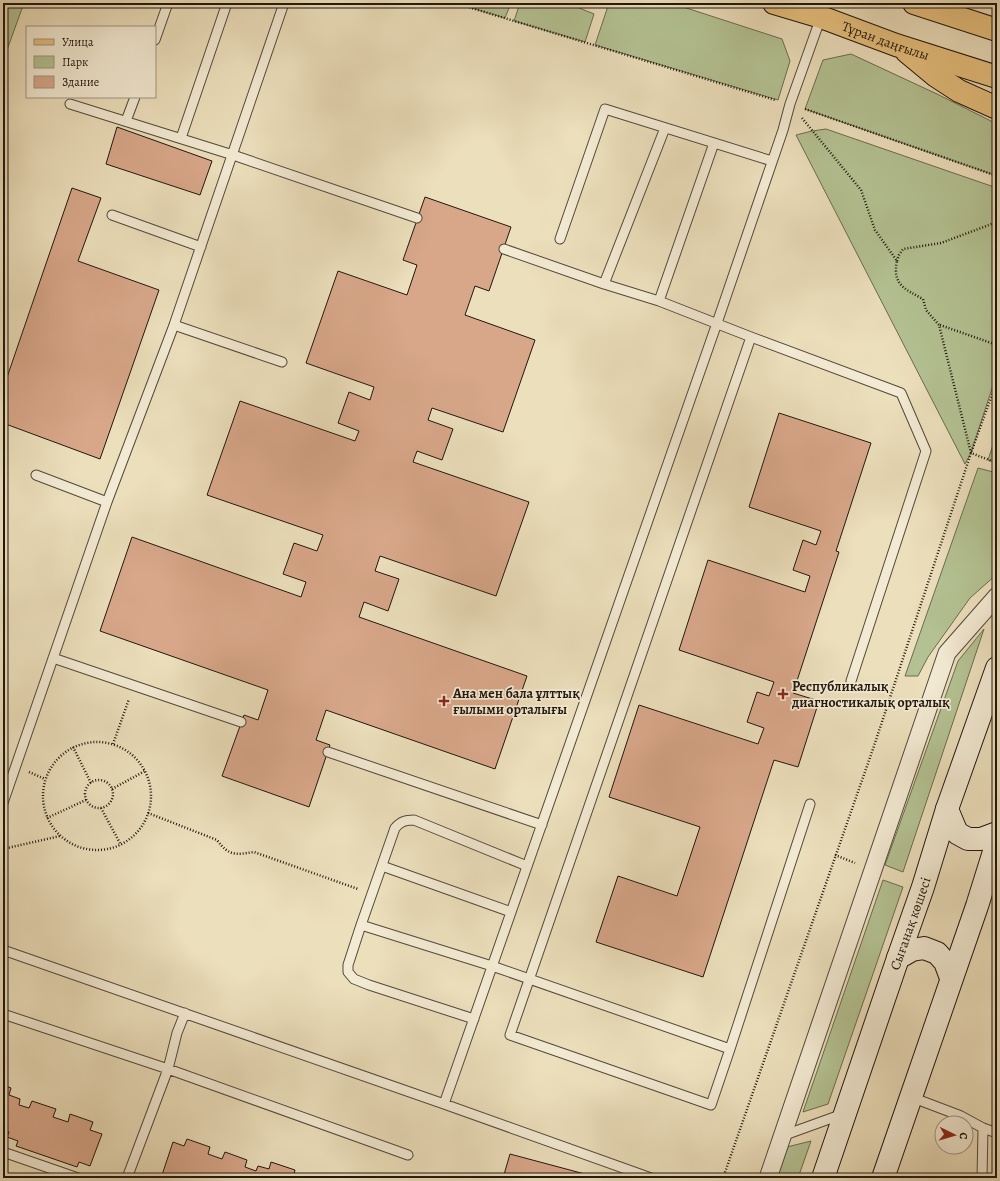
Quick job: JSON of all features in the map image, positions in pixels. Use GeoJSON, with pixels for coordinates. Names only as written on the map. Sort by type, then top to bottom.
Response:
{"type":"FeatureCollection","features":[{"type":"Feature","properties":{"kind":"main road","name":"Тұран даңғылы"},"geometry":{"type":"LineString","coordinates":[[774,3],[896,45],[997,76]]}},
{"type":"Feature","properties":{"kind":"main road"},"geometry":{"type":"LineString","coordinates":[[914,3],[997,30]]}},
{"type":"Feature","properties":{"kind":"main road"},"geometry":{"type":"LineString","coordinates":[[962,19],[997,17]]}},
{"type":"Feature","properties":{"kind":"main road"},"geometry":{"type":"LineString","coordinates":[[896,45],[910,54],[936,76],[959,91],[997,108]]}},
{"type":"Feature","properties":{"kind":"main road","name":"Сығанақ көшесі"},"geometry":{"type":"LineString","coordinates":[[823,1178],[898,958],[924,887],[947,809],[997,668]]}},
{"type":"Feature","properties":{"kind":"main road"},"geometry":{"type":"LineString","coordinates":[[947,809],[957,833],[968,839],[981,839],[997,833]]}},
{"type":"Feature","properties":{"kind":"main road"},"geometry":{"type":"LineString","coordinates":[[883,1178],[977,906],[997,842]]}},
{"type":"Feature","properties":{"kind":"main road"},"geometry":{"type":"LineString","coordinates":[[898,958],[912,950],[924,948],[931,950],[937,953],[945,962],[951,978]]}},
{"type":"Feature","properties":{"kind":"street"},"geometry":{"type":"LineString","coordinates":[[768,1178],[947,654],[997,596]]}},
{"type":"Feature","properties":{"kind":"lane"},"geometry":{"type":"LineString","coordinates":[[156,37],[168,3]]}},
{"type":"Feature","properties":{"kind":"lane"},"geometry":{"type":"LineString","coordinates":[[181,138],[227,3]]}},
{"type":"Feature","properties":{"kind":"lane"},"geometry":{"type":"LineString","coordinates":[[3,803],[107,502],[174,325],[284,3]]}},
{"type":"Feature","properties":{"kind":"lane"},"geometry":{"type":"LineString","coordinates":[[444,1104],[717,323],[790,104],[821,18]]}},
{"type":"Feature","properties":{"kind":"lane"},"geometry":{"type":"LineString","coordinates":[[126,121],[135,98]]}},
{"type":"Feature","properties":{"kind":"lane"},"geometry":{"type":"LineString","coordinates":[[70,104],[233,155],[417,218]]}},
{"type":"Feature","properties":{"kind":"lane"},"geometry":{"type":"LineString","coordinates":[[560,240],[605,109],[772,161]]}},
{"type":"Feature","properties":{"kind":"lane"},"geometry":{"type":"LineString","coordinates":[[604,284],[664,128]]}},
{"type":"Feature","properties":{"kind":"lane"},"geometry":{"type":"LineString","coordinates":[[659,301],[714,143]]}},
{"type":"Feature","properties":{"kind":"lane"},"geometry":{"type":"LineString","coordinates":[[112,215],[201,247]]}},
{"type":"Feature","properties":{"kind":"lane"},"geometry":{"type":"LineString","coordinates":[[504,249],[604,284],[659,301],[717,323],[751,338],[901,393],[926,451],[851,681]]}},
{"type":"Feature","properties":{"kind":"lane"},"geometry":{"type":"LineString","coordinates":[[174,325],[282,362]]}},
{"type":"Feature","properties":{"kind":"lane"},"geometry":{"type":"LineString","coordinates":[[751,338],[510,1035],[711,1105],[810,804]]}},
{"type":"Feature","properties":{"kind":"lane"},"geometry":{"type":"LineString","coordinates":[[36,475],[107,502]]}},
{"type":"Feature","properties":{"kind":"lane"},"geometry":{"type":"LineString","coordinates":[[53,658],[241,722]]}},
{"type":"Feature","properties":{"kind":"lane"},"geometry":{"type":"LineString","coordinates":[[328,752],[542,825]]}},
{"type":"Feature","properties":{"kind":"lane"},"geometry":{"type":"LineString","coordinates":[[474,1019],[369,985],[354,978],[348,972],[348,965],[361,925],[395,828],[406,820],[414,820],[527,866]]}},
{"type":"Feature","properties":{"kind":"lane"},"geometry":{"type":"LineString","coordinates":[[382,866],[511,912]]}},
{"type":"Feature","properties":{"kind":"lane"},"geometry":{"type":"LineString","coordinates":[[361,925],[492,966],[730,1049]]}},
{"type":"Feature","properties":{"kind":"lane"},"geometry":{"type":"LineString","coordinates":[[3,950],[651,1178]]}},
{"type":"Feature","properties":{"kind":"lane"},"geometry":{"type":"LineString","coordinates":[[127,1178],[168,1069],[177,1033],[185,1013]]}},
{"type":"Feature","properties":{"kind":"lane"},"geometry":{"type":"LineString","coordinates":[[3,1014],[168,1069],[408,1154]]}},
{"type":"Feature","properties":{"kind":"lane"},"geometry":{"type":"LineString","coordinates":[[911,1097],[961,1116],[983,1128],[997,1133]]}},
{"type":"Feature","properties":{"kind":"lane"},"geometry":{"type":"LineString","coordinates":[[782,1136],[845,1114]]}},
{"type":"Feature","properties":{"kind":"lane"},"geometry":{"type":"LineString","coordinates":[[982,1178],[983,1128]]}},
{"type":"Feature","properties":{"kind":"lane"},"geometry":{"type":"LineString","coordinates":[[3,1152],[78,1178]]}},
{"type":"Feature","properties":{"kind":"path"},"geometry":{"type":"LineString","coordinates":[[455,3],[790,104],[997,176]]}},
{"type":"Feature","properties":{"kind":"path"},"geometry":{"type":"LineString","coordinates":[[790,104],[861,190],[875,230],[897,261]]}},
{"type":"Feature","properties":{"kind":"path"},"geometry":{"type":"LineString","coordinates":[[971,453],[939,325],[926,310],[923,299],[905,289],[900,284],[896,277],[895,269],[899,255],[903,249],[941,243],[997,222]]}},
{"type":"Feature","properties":{"kind":"path"},"geometry":{"type":"LineString","coordinates":[[939,325],[997,345]]}},
{"type":"Feature","properties":{"kind":"path"},"geometry":{"type":"LineString","coordinates":[[723,1178],[874,746],[971,453],[997,381]]}},
{"type":"Feature","properties":{"kind":"path"},"geometry":{"type":"LineString","coordinates":[[971,453],[997,463]]}},
{"type":"Feature","properties":{"kind":"path"},"geometry":{"type":"LineString","coordinates":[[113,744],[134,686]]}},
{"type":"Feature","properties":{"kind":"path"},"geometry":{"type":"LineString","coordinates":[[93,742],[113,744],[132,754],[145,771],[151,792],[151,802],[148,813],[144,823],[138,831],[130,839],[121,844],[105,849],[78,847],[60,836],[52,828],[47,818],[43,805],[45,779],[49,769],[56,760],[73,747],[82,743],[93,742]]}},
{"type":"Feature","properties":{"kind":"path"},"geometry":{"type":"LineString","coordinates":[[73,747],[91,783]]}},
{"type":"Feature","properties":{"kind":"path"},"geometry":{"type":"LineString","coordinates":[[112,789],[145,771]]}},
{"type":"Feature","properties":{"kind":"path"},"geometry":{"type":"LineString","coordinates":[[97,780],[108,784],[112,789],[113,795],[107,806],[95,808],[89,805],[86,800],[86,787],[97,780]]}},
{"type":"Feature","properties":{"kind":"path"},"geometry":{"type":"LineString","coordinates":[[47,818],[86,800]]}},
{"type":"Feature","properties":{"kind":"path"},"geometry":{"type":"LineString","coordinates":[[101,808],[121,844]]}},
{"type":"Feature","properties":{"kind":"path"},"geometry":{"type":"LineString","coordinates":[[148,813],[217,840],[232,854],[254,852],[372,894]]}},
{"type":"Feature","properties":{"kind":"path"},"geometry":{"type":"LineString","coordinates":[[3,849],[60,836]]}},
{"type":"Feature","properties":{"kind":"path"},"geometry":{"type":"LineString","coordinates":[[835,855],[855,863]]}},
{"type":"Feature","properties":{"kind":"green space"},"geometry":{"type":"Polygon","coordinates":[[[3,3],[24,3],[3,61],[3,3]]]}},
{"type":"Feature","properties":{"kind":"green space"},"geometry":{"type":"Polygon","coordinates":[[[455,3],[511,3],[505,18],[455,3]]]}},
{"type":"Feature","properties":{"kind":"green space"},"geometry":{"type":"Polygon","coordinates":[[[520,3],[567,3],[594,14],[585,42],[514,21],[520,3]]]}},
{"type":"Feature","properties":{"kind":"green space"},"geometry":{"type":"Polygon","coordinates":[[[609,3],[671,3],[782,39],[790,61],[778,100],[595,45],[609,3]]]}},
{"type":"Feature","properties":{"kind":"green space"},"geometry":{"type":"Polygon","coordinates":[[[851,54],[997,124],[997,176],[805,109],[823,60],[851,54]]]}},
{"type":"Feature","properties":{"kind":"green space"},"geometry":{"type":"Polygon","coordinates":[[[826,129],[997,188],[997,373],[971,453],[965,464],[796,135],[826,129]]]}},
{"type":"Feature","properties":{"kind":"green space"},"geometry":{"type":"Polygon","coordinates":[[[997,433],[997,463],[988,460],[997,433]]]}},
{"type":"Feature","properties":{"kind":"green space"},"geometry":{"type":"Polygon","coordinates":[[[978,468],[997,473],[997,574],[970,598],[928,657],[918,676],[905,676],[978,468]]]}},
{"type":"Feature","properties":{"kind":"green space"},"geometry":{"type":"Polygon","coordinates":[[[984,629],[903,872],[885,865],[958,661],[984,629]]]}},
{"type":"Feature","properties":{"kind":"green space"},"geometry":{"type":"Polygon","coordinates":[[[883,880],[903,887],[828,1104],[803,1112],[883,880]]]}},
{"type":"Feature","properties":{"kind":"green space"},"geometry":{"type":"Polygon","coordinates":[[[811,1141],[798,1178],[776,1178],[787,1147],[811,1141]]]}},
{"type":"Feature","properties":{"kind":"building"},"geometry":{"type":"Polygon","coordinates":[[[117,127],[212,161],[200,195],[106,164],[117,127]]]}},
{"type":"Feature","properties":{"kind":"building"},"geometry":{"type":"Polygon","coordinates":[[[72,188],[101,198],[78,261],[159,290],[100,459],[3,423],[3,389],[72,188]]]}},
{"type":"Feature","properties":{"kind":"building"},"geometry":{"type":"Polygon","coordinates":[[[425,197],[511,227],[489,291],[475,286],[465,315],[535,340],[503,432],[432,408],[428,420],[453,429],[442,460],[417,451],[413,462],[529,502],[496,596],[380,556],[375,571],[399,579],[388,611],[364,602],[359,617],[527,676],[495,769],[326,710],[316,740],[330,745],[309,807],[222,776],[244,715],[258,720],[268,690],[100,631],[132,537],[301,597],[306,582],[283,574],[294,543],[317,551],[323,535],[207,495],[240,401],[355,441],[359,431],[338,423],[349,392],[370,400],[374,387],[306,363],[338,271],[407,295],[417,265],[403,260],[425,197]]]}},
{"type":"Feature","properties":{"kind":"building","name":"Республикалық диагностикалық орталық"},"geometry":{"type":"Polygon","coordinates":[[[779,413],[871,443],[836,551],[839,552],[793,693],[819,701],[798,767],[774,760],[703,977],[596,942],[618,876],[677,896],[700,827],[609,797],[639,705],[758,744],[764,728],[747,722],[757,692],[769,696],[774,682],[679,650],[708,560],[805,592],[810,576],[793,570],[803,540],[816,545],[821,531],[749,507],[779,413]]]}},
{"type":"Feature","properties":{"kind":"building"},"geometry":{"type":"Polygon","coordinates":[[[3,1085],[11,1088],[9,1095],[20,1099],[19,1105],[29,1108],[32,1101],[56,1109],[53,1117],[68,1122],[70,1114],[93,1122],[90,1130],[102,1134],[90,1166],[79,1162],[77,1167],[16,1146],[18,1141],[7,1137],[9,1132],[3,1130],[3,1085]]]}},
{"type":"Feature","properties":{"kind":"building"},"geometry":{"type":"Polygon","coordinates":[[[187,1139],[210,1147],[208,1154],[222,1159],[225,1152],[247,1160],[245,1167],[256,1171],[258,1166],[269,1169],[271,1162],[295,1170],[293,1178],[172,1178],[162,1175],[173,1142],[184,1146],[187,1139]]]}},
{"type":"Feature","properties":{"kind":"building"},"geometry":{"type":"Polygon","coordinates":[[[510,1154],[596,1177],[503,1178],[510,1154]]]}},
{"type":"Feature","properties":{"kind":"place","name":"Республикалық диагностикалық орталық"},"geometry":{"type":"Point","coordinates":[783,694]}},
{"type":"Feature","properties":{"kind":"place","name":"Ана мен бала ұлттық ғылыми орталығы"},"geometry":{"type":"Point","coordinates":[444,701]}}]}
